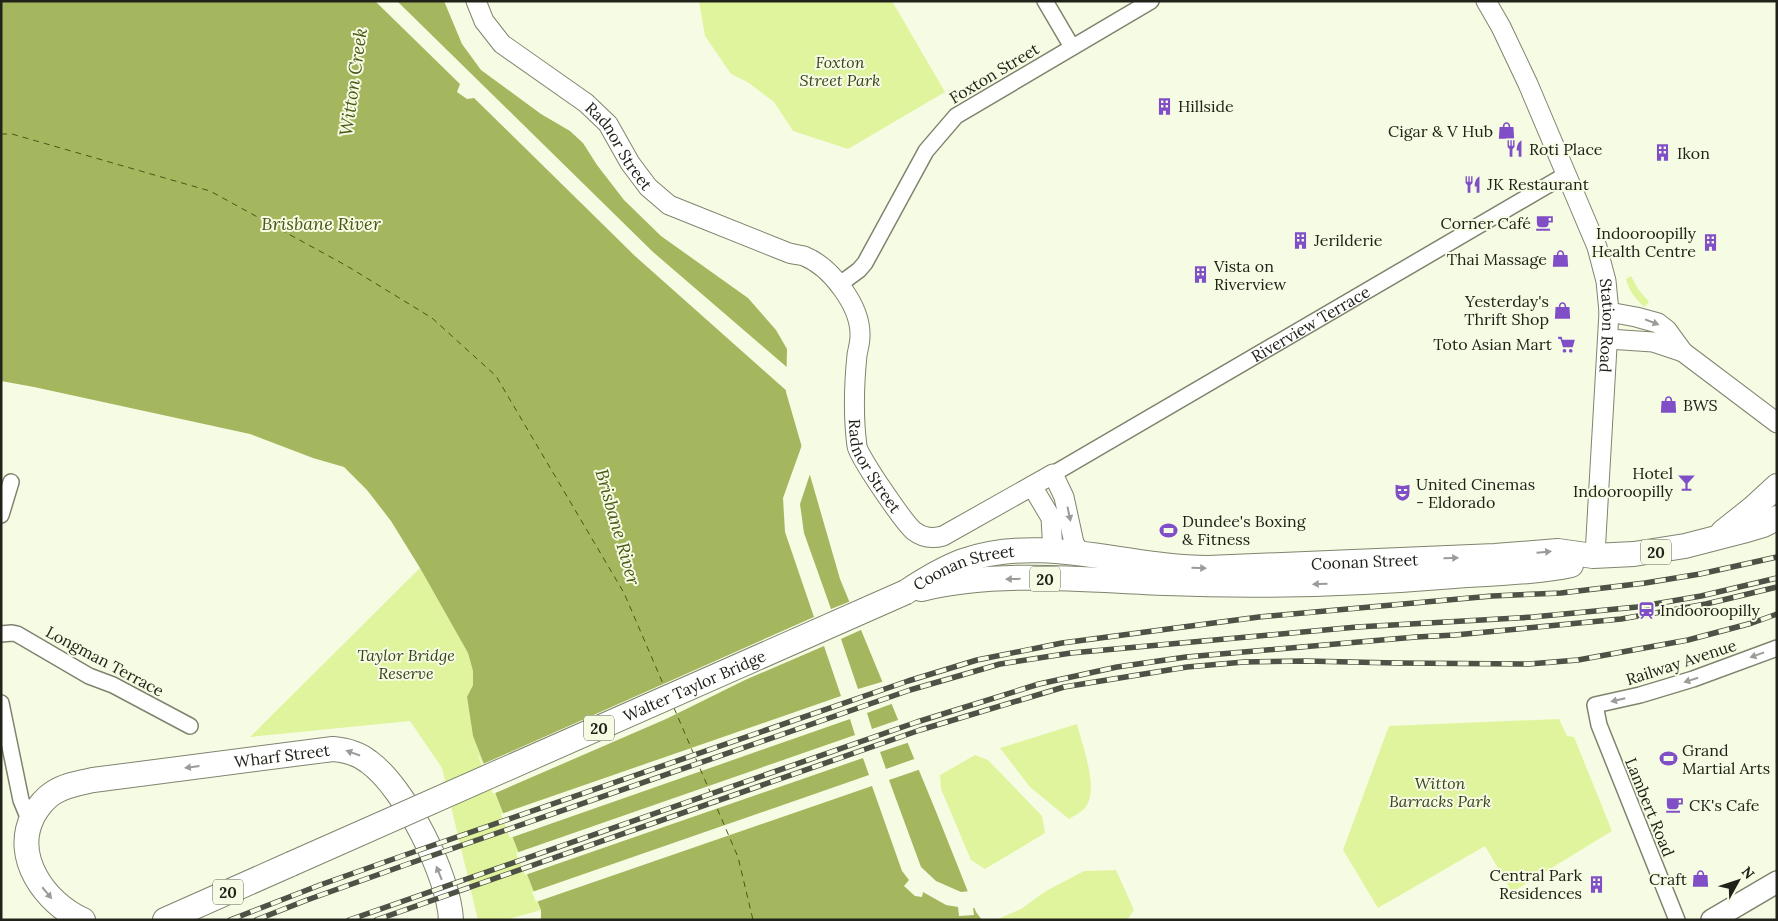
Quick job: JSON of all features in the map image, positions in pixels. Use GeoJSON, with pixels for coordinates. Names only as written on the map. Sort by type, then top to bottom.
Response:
{"type":"FeatureCollection","features":[{"type":"Feature","properties":{"kind":"main road","name":"Coonan Street"},"geometry":{"type":"LineString","coordinates":[[1716,538],[1777,486]]}},
{"type":"Feature","properties":{"kind":"main road","name":"Coonan Street"},"geometry":{"type":"LineString","coordinates":[[906,592],[941,570],[977,557],[1013,551],[1081,554],[1171,566],[1208,568],[1495,556],[1558,551],[1594,556],[1654,552],[1685,546],[1764,525],[1777,518]]}},
{"type":"Feature","properties":{"kind":"main road"},"geometry":{"type":"LineString","coordinates":[[1053,552],[1081,568],[1184,584]]}},
{"type":"Feature","properties":{"kind":"main road","name":"Coonan Street"},"geometry":{"type":"LineString","coordinates":[[906,592],[987,579],[1076,579],[1184,584],[1312,584],[1397,580],[1558,567],[1594,556]]}},
{"type":"Feature","properties":{"kind":"main road","name":"Walter Taylor Bridge"},"geometry":{"type":"LineString","coordinates":[[165,920],[906,592]]}},
{"type":"Feature","properties":{"kind":"main road","name":"Wharf Street"},"geometry":{"type":"LineString","coordinates":[[30,822],[48,796],[59,789],[71,785],[102,779],[315,750],[341,750],[371,762],[408,808],[419,827],[443,882],[450,905],[452,920]]}},
{"type":"Feature","properties":{"kind":"main road"},"geometry":{"type":"LineString","coordinates":[[30,822],[26,846],[29,861],[36,876],[45,891],[55,902],[83,920]]}},
{"type":"Feature","properties":{"kind":"main road"},"geometry":{"type":"LineString","coordinates":[[1712,920],[1777,882]]}},
{"type":"Feature","properties":{"kind":"street","name":"Radnor Street"},"geometry":{"type":"LineString","coordinates":[[476,1],[484,21],[502,44],[586,103],[608,124],[630,163],[648,187],[669,205],[789,253],[804,256],[818,264],[840,284],[859,324],[860,335],[854,406],[857,450],[907,523],[918,534]]}},
{"type":"Feature","properties":{"kind":"street"},"geometry":{"type":"LineString","coordinates":[[1045,1],[1072,47]]}},
{"type":"Feature","properties":{"kind":"street","name":"Foxton Street"},"geometry":{"type":"LineString","coordinates":[[840,284],[859,270],[865,263],[926,151],[956,116],[1152,1]]}},
{"type":"Feature","properties":{"kind":"street","name":"Station Road"},"geometry":{"type":"LineString","coordinates":[[1486,1],[1501,27],[1528,84],[1602,261],[1609,312],[1594,556]]}},
{"type":"Feature","properties":{"kind":"street","name":"Riverview Terrace"},"geometry":{"type":"LineString","coordinates":[[918,534],[934,538],[943,536],[1053,474],[1567,174]]}},
{"type":"Feature","properties":{"kind":"street","name":"Radnor Street"},"geometry":{"type":"LineString","coordinates":[[789,253],[799,264],[816,275],[831,290],[844,312],[857,356]]}},
{"type":"Feature","properties":{"kind":"street"},"geometry":{"type":"LineString","coordinates":[[1609,312],[1658,323],[1667,330],[1683,352],[1777,423]]}},
{"type":"Feature","properties":{"kind":"street"},"geometry":{"type":"LineString","coordinates":[[1608,339],[1652,342],[1683,352]]}},
{"type":"Feature","properties":{"kind":"street"},"geometry":{"type":"LineString","coordinates":[[1742,398],[1777,407]]}},
{"type":"Feature","properties":{"kind":"street"},"geometry":{"type":"LineString","coordinates":[[1053,474],[1064,497],[1074,543],[1081,554]]}},
{"type":"Feature","properties":{"kind":"street"},"geometry":{"type":"LineString","coordinates":[[1,515],[11,482]]}},
{"type":"Feature","properties":{"kind":"street"},"geometry":{"type":"LineString","coordinates":[[1032,486],[1051,518],[1053,552]]}},
{"type":"Feature","properties":{"kind":"street","name":"Longman Terrace"},"geometry":{"type":"LineString","coordinates":[[1,634],[12,632],[21,636],[89,676],[113,685],[190,726]]}},
{"type":"Feature","properties":{"kind":"street","name":"Railway Avenue"},"geometry":{"type":"LineString","coordinates":[[1595,705],[1640,695],[1693,679],[1777,648]]}},
{"type":"Feature","properties":{"kind":"street"},"geometry":{"type":"LineString","coordinates":[[1,703],[21,800],[30,822]]}},
{"type":"Feature","properties":{"kind":"street","name":"Lambert Road"},"geometry":{"type":"LineString","coordinates":[[1595,705],[1599,725],[1676,920]]}},
{"type":"Feature","properties":{"kind":"green space","name":"Foxton Street Park"},"geometry":{"type":"Polygon","coordinates":[[[699,1],[892,1],[945,92],[848,149],[793,131],[774,102],[749,83],[731,74],[705,36],[699,1]]]}},
{"type":"Feature","properties":{"kind":"green space"},"geometry":{"type":"Polygon","coordinates":[[[1631,276],[1638,289],[1649,302],[1644,307],[1629,287],[1626,279],[1631,276]]]}},
{"type":"Feature","properties":{"kind":"green space","name":"Taylor Bridge Reserve"},"geometry":{"type":"Polygon","coordinates":[[[420,568],[468,653],[473,671],[473,685],[467,698],[473,736],[541,910],[505,920],[478,920],[442,768],[410,721],[250,737],[420,568]]]}},
{"type":"Feature","properties":{"kind":"green space","name":"Witton Barracks Park"},"geometry":{"type":"Polygon","coordinates":[[[1559,719],[1567,736],[1574,737],[1612,831],[1512,892],[1485,846],[1378,908],[1343,850],[1389,726],[1559,719]]]}},
{"type":"Feature","properties":{"kind":"green space"},"geometry":{"type":"Polygon","coordinates":[[[1077,724],[1086,755],[1091,790],[1085,808],[1069,819],[1030,787],[1000,748],[1077,724]]]}},
{"type":"Feature","properties":{"kind":"green space"},"geometry":{"type":"Polygon","coordinates":[[[975,755],[988,760],[1042,816],[1045,833],[985,869],[971,860],[941,789],[940,775],[975,755]]]}},
{"type":"Feature","properties":{"kind":"green space"},"geometry":{"type":"Polygon","coordinates":[[[1116,870],[1134,910],[1127,920],[996,920],[1021,909],[1046,891],[1084,871],[1116,870]]]}},
{"type":"Feature","properties":{"kind":"water","name":"Brisbane River"},"geometry":{"type":"Polygon","coordinates":[[[1,1],[444,1],[462,44],[481,70],[541,114],[570,131],[583,143],[624,200],[661,236],[748,298],[776,330],[787,349],[786,392],[840,579],[976,912],[982,920],[541,920],[541,910],[473,736],[467,697],[473,685],[473,671],[468,653],[391,521],[367,490],[344,467],[313,458],[250,434],[1,381],[1,1]]]}},
{"type":"Feature","properties":{"kind":"pier"},"geometry":{"type":"Polygon","coordinates":[[[375,1],[397,1],[653,252],[789,369],[788,392],[635,256],[474,98],[467,99],[457,92],[460,84],[375,1]]]}},
{"type":"Feature","properties":{"kind":"pier"},"geometry":{"type":"Polygon","coordinates":[[[803,442],[811,471],[800,504],[804,533],[831,609],[851,601],[863,629],[841,639],[858,689],[885,681],[894,703],[867,713],[872,729],[901,719],[910,742],[880,752],[886,769],[917,758],[921,769],[889,780],[921,867],[936,881],[961,892],[970,891],[977,908],[973,908],[974,915],[959,916],[958,907],[946,905],[923,892],[922,897],[915,896],[904,886],[909,880],[902,871],[872,786],[536,902],[532,892],[869,775],[863,758],[525,875],[516,853],[855,735],[850,719],[510,838],[501,814],[841,696],[824,646],[745,680],[666,719],[493,794],[477,753],[483,764],[814,617],[785,532],[783,498],[803,442]]]}},
{"type":"Feature","properties":{"kind":"ferry route"},"geometry":{"type":"LineString","coordinates":[[1,134],[12,134],[210,191],[347,266],[432,318],[496,376],[624,593],[664,686]]}},
{"type":"Feature","properties":{"kind":"ferry route"},"geometry":{"type":"LineString","coordinates":[[674,708],[738,857],[753,920]]}},
{"type":"Feature","properties":{"kind":"railway"},"geometry":{"type":"LineString","coordinates":[[230,920],[402,856],[908,681],[977,660],[1062,643],[1259,617],[1492,596],[1561,593],[1645,583],[1700,574],[1777,557]]}},
{"type":"Feature","properties":{"kind":"railway"},"geometry":{"type":"LineString","coordinates":[[256,920],[405,865],[910,690],[1000,664],[1071,653],[1357,627],[1533,617],[1637,607],[1701,596],[1777,578]]}},
{"type":"Feature","properties":{"kind":"railway"},"geometry":{"type":"LineString","coordinates":[[349,920],[917,722],[1039,684],[1117,667],[1186,657],[1621,619],[1706,604],[1777,587]]}},
{"type":"Feature","properties":{"kind":"railway"},"geometry":{"type":"LineString","coordinates":[[376,920],[920,730],[1064,687],[1187,667],[1244,662],[1529,664],[1578,660],[1688,640],[1752,623],[1777,614]]}},
{"type":"Feature","properties":{"kind":"place","name":"Hillside"},"geometry":{"type":"Point","coordinates":[1164,106]}},
{"type":"Feature","properties":{"kind":"place","name":"Cigar & V Hub"},"geometry":{"type":"Point","coordinates":[1507,131]}},
{"type":"Feature","properties":{"kind":"place","name":"Roti Place"},"geometry":{"type":"Point","coordinates":[1515,149]}},
{"type":"Feature","properties":{"kind":"place","name":"Ikon"},"geometry":{"type":"Point","coordinates":[1663,153]}},
{"type":"Feature","properties":{"kind":"place","name":"JK Restaurant"},"geometry":{"type":"Point","coordinates":[1473,184]}},
{"type":"Feature","properties":{"kind":"place","name":"Corner Café"},"geometry":{"type":"Point","coordinates":[1545,223]}},
{"type":"Feature","properties":{"kind":"place","name":"Jerilderie"},"geometry":{"type":"Point","coordinates":[1300,240]}},
{"type":"Feature","properties":{"kind":"place","name":"Indooroopilly Health Centre"},"geometry":{"type":"Point","coordinates":[1710,242]}},
{"type":"Feature","properties":{"kind":"place","name":"Thai Massage"},"geometry":{"type":"Point","coordinates":[1561,259]}},
{"type":"Feature","properties":{"kind":"place","name":"Vista on Riverview"},"geometry":{"type":"Point","coordinates":[1200,275]}},
{"type":"Feature","properties":{"kind":"place","name":"Yesterday's Thrift Shop"},"geometry":{"type":"Point","coordinates":[1563,310]}},
{"type":"Feature","properties":{"kind":"place","name":"Toto Asian Mart"},"geometry":{"type":"Point","coordinates":[1566,344]}},
{"type":"Feature","properties":{"kind":"place","name":"BWS"},"geometry":{"type":"Point","coordinates":[1669,405]}},
{"type":"Feature","properties":{"kind":"place","name":"Hotel Indooroopilly"},"geometry":{"type":"Point","coordinates":[1687,482]}},
{"type":"Feature","properties":{"kind":"place","name":"United Cinemas - Eldorado"},"geometry":{"type":"Point","coordinates":[1402,493]}},
{"type":"Feature","properties":{"kind":"place","name":"Dundee's Boxing & Fitness"},"geometry":{"type":"Point","coordinates":[1168,530]}},
{"type":"Feature","properties":{"kind":"place","name":"Indooroopilly"},"geometry":{"type":"Point","coordinates":[1646,610]}},
{"type":"Feature","properties":{"kind":"place","name":"Grand Martial Arts"},"geometry":{"type":"Point","coordinates":[1668,759]}},
{"type":"Feature","properties":{"kind":"place","name":"CK's Cafe"},"geometry":{"type":"Point","coordinates":[1675,805]}},
{"type":"Feature","properties":{"kind":"place","name":"Craft"},"geometry":{"type":"Point","coordinates":[1701,879]}},
{"type":"Feature","properties":{"kind":"place","name":"Central Park Residences"},"geometry":{"type":"Point","coordinates":[1596,884]}},
{"type":"Feature","properties":{"kind":"water label","name":"Witton Creek"},"geometry":{"type":"Point","coordinates":[353,82]}}]}
